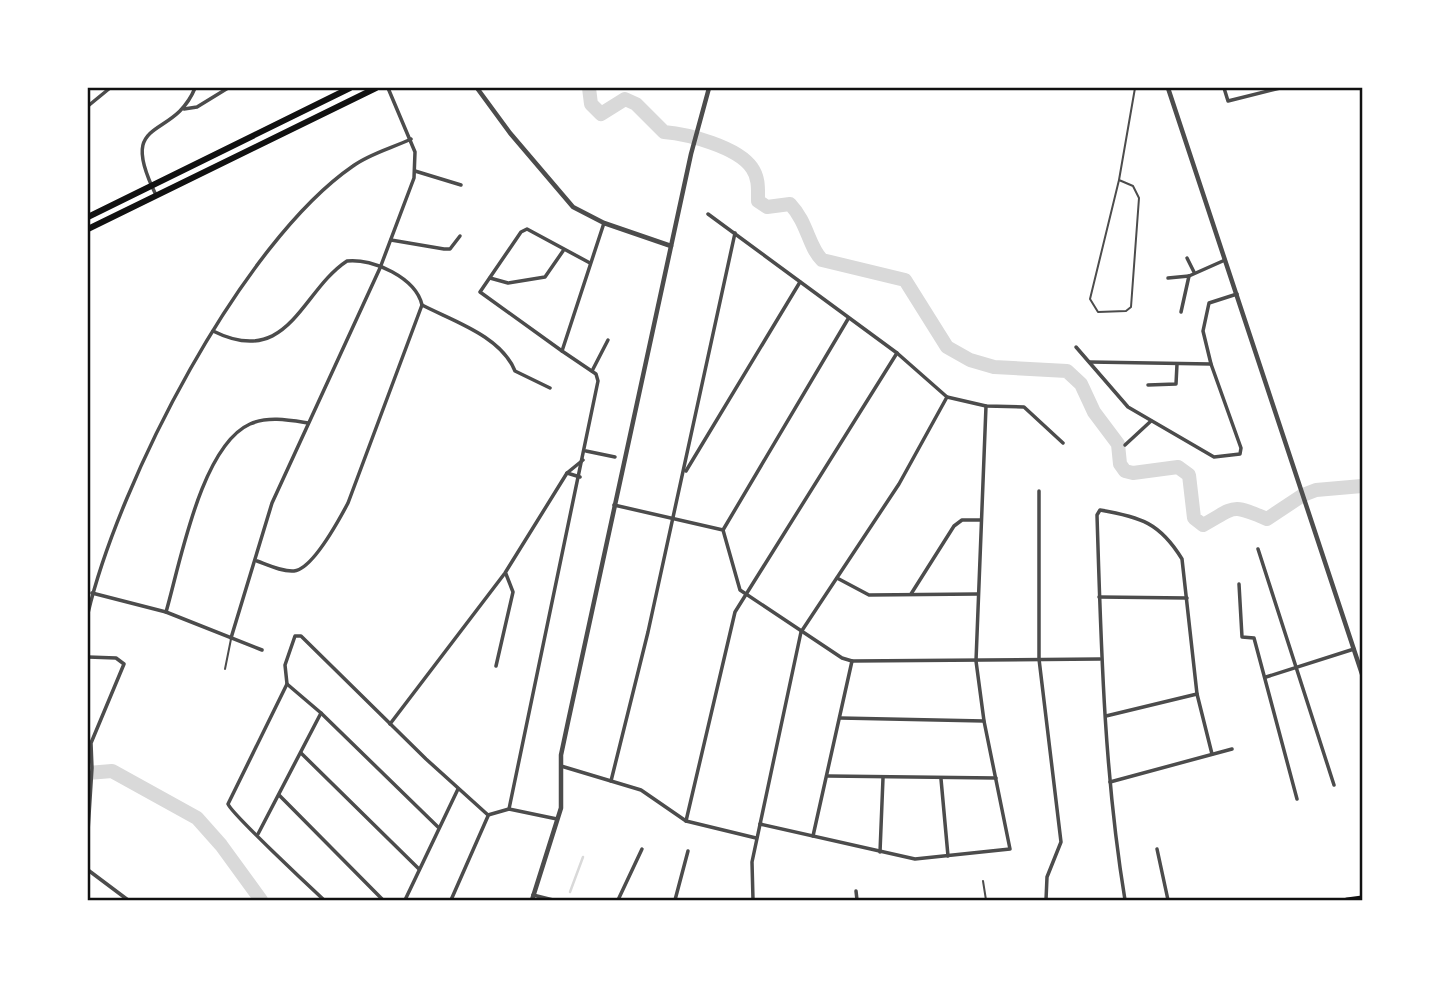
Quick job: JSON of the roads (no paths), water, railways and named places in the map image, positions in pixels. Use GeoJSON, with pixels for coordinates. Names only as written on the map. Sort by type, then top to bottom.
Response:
{"type":"FeatureCollection","features":[{"type":"Feature","properties":{"kind":"main road"},"geometry":{"type":"LineString","coordinates":[[88,218],[350,88]]}},
{"type":"Feature","properties":{"kind":"main road"},"geometry":{"type":"LineString","coordinates":[[88,229],[376,88]]}},
{"type":"Feature","properties":{"kind":"main road"},"geometry":{"type":"LineString","coordinates":[[299,113],[304,123]]}},
{"type":"Feature","properties":{"kind":"main road"},"geometry":{"type":"LineString","coordinates":[[1347,901],[1363,898]]}},
{"type":"Feature","properties":{"kind":"street"},"geometry":{"type":"LineString","coordinates":[[88,106],[110,88]]}},
{"type":"Feature","properties":{"kind":"street"},"geometry":{"type":"LineString","coordinates":[[184,109],[195,88]]}},
{"type":"Feature","properties":{"kind":"street"},"geometry":{"type":"LineString","coordinates":[[156,195],[141,158],[143,141],[154,128],[184,109],[197,107],[228,88]]}},
{"type":"Feature","properties":{"kind":"street"},"geometry":{"type":"LineString","coordinates":[[231,638],[257,561],[272,503],[380,268],[415,171],[411,139],[388,88]]}},
{"type":"Feature","properties":{"kind":"street"},"geometry":{"type":"LineString","coordinates":[[477,88],[563,198],[604,223],[671,246]]}},
{"type":"Feature","properties":{"kind":"street"},"geometry":{"type":"LineString","coordinates":[[553,901],[533,898],[558,819],[561,766],[614,505],[691,154],[709,88]]}},
{"type":"Feature","properties":{"kind":"street"},"geometry":{"type":"LineString","coordinates":[[1168,88],[1363,674]]}},
{"type":"Feature","properties":{"kind":"street"},"geometry":{"type":"LineString","coordinates":[[1224,88],[1228,101],[1280,88]]}},
{"type":"Feature","properties":{"kind":"street"},"geometry":{"type":"LineString","coordinates":[[88,613],[92,593],[90,583],[105,549],[171,404],[213,331],[287,228],[318,194],[355,164],[411,139]]}},
{"type":"Feature","properties":{"kind":"street"},"geometry":{"type":"LineString","coordinates":[[415,171],[461,185]]}},
{"type":"Feature","properties":{"kind":"street"},"geometry":{"type":"LineString","coordinates":[[708,214],[897,353],[947,397],[986,405],[1024,407],[1063,443]]}},
{"type":"Feature","properties":{"kind":"street"},"geometry":{"type":"LineString","coordinates":[[562,351],[604,223]]}},
{"type":"Feature","properties":{"kind":"street"},"geometry":{"type":"LineString","coordinates":[[509,809],[586,451],[598,376],[482,296],[482,288],[521,232],[531,230],[563,251],[590,263]]}},
{"type":"Feature","properties":{"kind":"street"},"geometry":{"type":"LineString","coordinates":[[611,781],[648,632],[735,233]]}},
{"type":"Feature","properties":{"kind":"street"},"geometry":{"type":"LineString","coordinates":[[391,240],[450,248],[460,236]]}},
{"type":"Feature","properties":{"kind":"street"},"geometry":{"type":"LineString","coordinates":[[490,278],[508,283],[545,277],[563,251]]}},
{"type":"Feature","properties":{"kind":"street"},"geometry":{"type":"LineString","coordinates":[[1187,258],[1194,272]]}},
{"type":"Feature","properties":{"kind":"street"},"geometry":{"type":"LineString","coordinates":[[213,331],[231,340],[262,338],[285,329],[302,314],[331,274],[347,261],[358,260],[411,284],[422,305],[500,348],[509,357],[515,371],[550,388]]}},
{"type":"Feature","properties":{"kind":"street"},"geometry":{"type":"LineString","coordinates":[[1168,278],[1189,276],[1225,260]]}},
{"type":"Feature","properties":{"kind":"street"},"geometry":{"type":"LineString","coordinates":[[1181,312],[1189,276]]}},
{"type":"Feature","properties":{"kind":"street"},"geometry":{"type":"LineString","coordinates":[[683,476],[800,282]]}},
{"type":"Feature","properties":{"kind":"street"},"geometry":{"type":"LineString","coordinates":[[1076,347],[1119,400],[1151,421],[1214,457],[1240,454],[1241,448],[1211,364],[1203,325],[1209,303],[1237,294]]}},
{"type":"Feature","properties":{"kind":"street"},"geometry":{"type":"LineString","coordinates":[[257,561],[290,571],[300,570],[335,526],[348,503],[422,305]]}},
{"type":"Feature","properties":{"kind":"street"},"geometry":{"type":"LineString","coordinates":[[848,319],[723,530],[735,580],[746,595],[842,658],[852,661],[1101,659]]}},
{"type":"Feature","properties":{"kind":"street"},"geometry":{"type":"LineString","coordinates":[[592,371],[608,340]]}},
{"type":"Feature","properties":{"kind":"street"},"geometry":{"type":"LineString","coordinates":[[686,821],[735,612],[897,353]]}},
{"type":"Feature","properties":{"kind":"street"},"geometry":{"type":"LineString","coordinates":[[1090,362],[1211,364]]}},
{"type":"Feature","properties":{"kind":"street"},"geometry":{"type":"LineString","coordinates":[[1148,385],[1176,384],[1177,364]]}},
{"type":"Feature","properties":{"kind":"street"},"geometry":{"type":"LineString","coordinates":[[753,901],[752,862],[756,838],[801,632],[899,484],[947,397]]}},
{"type":"Feature","properties":{"kind":"street"},"geometry":{"type":"LineString","coordinates":[[760,824],[915,859],[1010,849],[984,721],[976,661],[986,405]]}},
{"type":"Feature","properties":{"kind":"street"},"geometry":{"type":"LineString","coordinates":[[166,612],[205,481],[225,446],[249,425],[267,419],[308,423]]}},
{"type":"Feature","properties":{"kind":"street"},"geometry":{"type":"LineString","coordinates":[[1125,445],[1151,421]]}},
{"type":"Feature","properties":{"kind":"street"},"geometry":{"type":"LineString","coordinates":[[586,451],[614,457]]}},
{"type":"Feature","properties":{"kind":"street"},"geometry":{"type":"LineString","coordinates":[[390,724],[505,573],[567,473],[583,460]]}},
{"type":"Feature","properties":{"kind":"street"},"geometry":{"type":"LineString","coordinates":[[567,473],[580,477]]}},
{"type":"Feature","properties":{"kind":"street"},"geometry":{"type":"LineString","coordinates":[[1039,491],[1039,659],[1061,842],[1046,877],[1046,901]]}},
{"type":"Feature","properties":{"kind":"street"},"geometry":{"type":"LineString","coordinates":[[614,505],[723,530]]}},
{"type":"Feature","properties":{"kind":"street"},"geometry":{"type":"LineString","coordinates":[[1125,901],[1113,827],[1101,659],[1097,515],[1100,510],[1131,515],[1154,525],[1171,541],[1182,559],[1197,694],[1212,754]]}},
{"type":"Feature","properties":{"kind":"street"},"geometry":{"type":"LineString","coordinates":[[911,594],[954,526],[962,520],[981,520]]}},
{"type":"Feature","properties":{"kind":"street"},"geometry":{"type":"LineString","coordinates":[[1258,550],[1334,785]]}},
{"type":"Feature","properties":{"kind":"street"},"geometry":{"type":"LineString","coordinates":[[496,666],[512,585],[505,573]]}},
{"type":"Feature","properties":{"kind":"street"},"geometry":{"type":"LineString","coordinates":[[837,578],[869,595],[978,594]]}},
{"type":"Feature","properties":{"kind":"street"},"geometry":{"type":"LineString","coordinates":[[499,581],[512,585]]}},
{"type":"Feature","properties":{"kind":"street"},"geometry":{"type":"LineString","coordinates":[[1239,584],[1242,637],[1254,637],[1297,799]]}},
{"type":"Feature","properties":{"kind":"street"},"geometry":{"type":"LineString","coordinates":[[92,593],[166,612],[262,650]]}},
{"type":"Feature","properties":{"kind":"street"},"geometry":{"type":"LineString","coordinates":[[1099,597],[1187,598]]}},
{"type":"Feature","properties":{"kind":"street"},"geometry":{"type":"LineString","coordinates":[[324,901],[258,834],[236,817],[228,804],[287,684],[285,665],[292,640],[298,634],[488,815]]}},
{"type":"Feature","properties":{"kind":"street"},"geometry":{"type":"LineString","coordinates":[[1266,677],[1354,649]]}},
{"type":"Feature","properties":{"kind":"street"},"geometry":{"type":"LineString","coordinates":[[88,657],[116,658],[124,664],[89,742],[93,768],[88,831]]}},
{"type":"Feature","properties":{"kind":"street"},"geometry":{"type":"LineString","coordinates":[[813,835],[852,661]]}},
{"type":"Feature","properties":{"kind":"street"},"geometry":{"type":"LineString","coordinates":[[287,684],[321,713],[438,827]]}},
{"type":"Feature","properties":{"kind":"street"},"geometry":{"type":"LineString","coordinates":[[1106,716],[1197,694]]}},
{"type":"Feature","properties":{"kind":"street"},"geometry":{"type":"LineString","coordinates":[[258,834],[321,713]]}},
{"type":"Feature","properties":{"kind":"street"},"geometry":{"type":"LineString","coordinates":[[840,718],[984,721]]}},
{"type":"Feature","properties":{"kind":"street"},"geometry":{"type":"LineString","coordinates":[[1110,782],[1232,749]]}},
{"type":"Feature","properties":{"kind":"street"},"geometry":{"type":"LineString","coordinates":[[301,753],[419,869]]}},
{"type":"Feature","properties":{"kind":"street"},"geometry":{"type":"LineString","coordinates":[[561,766],[646,792],[686,821],[756,838]]}},
{"type":"Feature","properties":{"kind":"street"},"geometry":{"type":"LineString","coordinates":[[828,776],[996,778]]}},
{"type":"Feature","properties":{"kind":"street"},"geometry":{"type":"LineString","coordinates":[[880,852],[883,778]]}},
{"type":"Feature","properties":{"kind":"street"},"geometry":{"type":"LineString","coordinates":[[941,779],[948,856]]}},
{"type":"Feature","properties":{"kind":"street"},"geometry":{"type":"LineString","coordinates":[[405,901],[458,789]]}},
{"type":"Feature","properties":{"kind":"street"},"geometry":{"type":"LineString","coordinates":[[279,795],[383,901]]}},
{"type":"Feature","properties":{"kind":"street"},"geometry":{"type":"LineString","coordinates":[[488,815],[509,809],[558,819]]}},
{"type":"Feature","properties":{"kind":"street"},"geometry":{"type":"LineString","coordinates":[[451,901],[488,815]]}},
{"type":"Feature","properties":{"kind":"street"},"geometry":{"type":"LineString","coordinates":[[618,901],[642,849]]}},
{"type":"Feature","properties":{"kind":"street"},"geometry":{"type":"LineString","coordinates":[[1157,849],[1168,901]]}},
{"type":"Feature","properties":{"kind":"street"},"geometry":{"type":"LineString","coordinates":[[675,901],[688,851]]}},
{"type":"Feature","properties":{"kind":"street"},"geometry":{"type":"LineString","coordinates":[[88,870],[128,901]]}},
{"type":"Feature","properties":{"kind":"street"},"geometry":{"type":"LineString","coordinates":[[856,891],[857,901]]}},
{"type":"Feature","properties":{"kind":"lane"},"geometry":{"type":"LineString","coordinates":[[1119,180],[1133,187],[1139,198],[1131,307],[1126,311],[1098,312],[1090,299],[1119,180],[1135,88]]}},
{"type":"Feature","properties":{"kind":"lane"},"geometry":{"type":"LineString","coordinates":[[225,669],[231,638]]}},
{"type":"Feature","properties":{"kind":"lane"},"geometry":{"type":"LineString","coordinates":[[983,881],[986,901]]}},
{"type":"Feature","properties":{"kind":"waterway"},"geometry":{"type":"LineString","coordinates":[[589,88],[591,104],[601,114],[625,99],[636,104],[664,132],[712,143],[736,154],[752,168],[756,176],[758,201],[767,207],[790,204],[801,219],[822,260],[905,280],[947,347],[970,360],[994,367],[1067,371],[1081,384],[1094,412],[1118,444],[1120,464],[1125,471],[1133,473],[1178,467],[1189,475],[1194,518],[1203,525],[1234,509],[1267,519],[1303,495],[1316,490],[1362,486]]}},
{"type":"Feature","properties":{"kind":"waterway"},"geometry":{"type":"LineString","coordinates":[[88,773],[112,771],[197,818],[221,845],[261,900]]}},
{"type":"Feature","properties":{"kind":"waterway"},"geometry":{"type":"LineString","coordinates":[[570,892],[583,857]]}}]}
